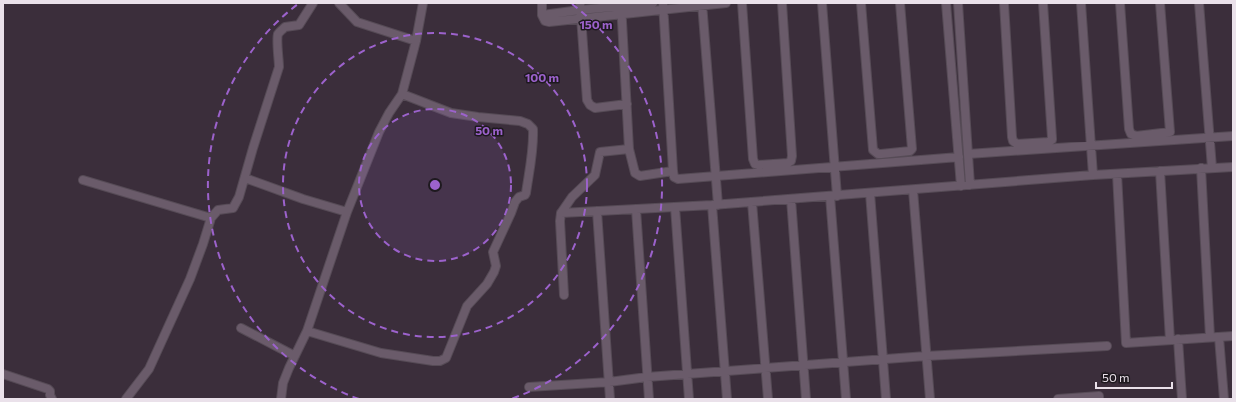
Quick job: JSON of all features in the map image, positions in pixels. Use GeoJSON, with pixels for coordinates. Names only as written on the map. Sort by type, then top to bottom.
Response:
{"type":"FeatureCollection","features":[{"type":"Feature","properties":{"kind":"street"},"geometry":{"type":"LineString","coordinates":[[126,399],[149,369],[190,279],[211,218],[218,210],[229,210],[233,208],[239,197],[252,148],[279,68],[277,42],[278,34],[285,27],[299,25],[313,3]]}},
{"type":"Feature","properties":{"kind":"street"},"geometry":{"type":"LineString","coordinates":[[339,3],[357,22],[416,41]]}},
{"type":"Feature","properties":{"kind":"street"},"geometry":{"type":"LineString","coordinates":[[280,399],[286,375],[307,331],[347,212],[379,132],[389,113],[402,94],[416,41],[423,3]]}},
{"type":"Feature","properties":{"kind":"street"},"geometry":{"type":"LineString","coordinates":[[542,3],[542,15],[545,22],[580,10],[726,3]]}},
{"type":"Feature","properties":{"kind":"street"},"geometry":{"type":"LineString","coordinates":[[621,8],[653,3]]}},
{"type":"Feature","properties":{"kind":"street"},"geometry":{"type":"LineString","coordinates":[[742,3],[753,159],[754,164],[758,165],[788,163],[791,161],[792,156],[782,3]]}},
{"type":"Feature","properties":{"kind":"street"},"geometry":{"type":"LineString","coordinates":[[822,3],[835,167],[834,196],[846,399]]}},
{"type":"Feature","properties":{"kind":"street"},"geometry":{"type":"LineString","coordinates":[[860,3],[873,150],[878,154],[881,154],[910,151],[912,149],[900,3]]}},
{"type":"Feature","properties":{"kind":"street"},"geometry":{"type":"LineString","coordinates":[[946,3],[961,186]]}},
{"type":"Feature","properties":{"kind":"street"},"geometry":{"type":"LineString","coordinates":[[958,3],[970,185]]}},
{"type":"Feature","properties":{"kind":"street"},"geometry":{"type":"LineString","coordinates":[[1004,3],[1012,137],[1013,141],[1017,144],[1048,142],[1052,140],[1043,3]]}},
{"type":"Feature","properties":{"kind":"street"},"geometry":{"type":"LineString","coordinates":[[1081,3],[1093,175]]}},
{"type":"Feature","properties":{"kind":"street"},"geometry":{"type":"LineString","coordinates":[[1120,3],[1130,132],[1136,136],[1233,136]]}},
{"type":"Feature","properties":{"kind":"street"},"geometry":{"type":"LineString","coordinates":[[1160,3],[1170,136]]}},
{"type":"Feature","properties":{"kind":"street"},"geometry":{"type":"LineString","coordinates":[[1199,3],[1212,168]]}},
{"type":"Feature","properties":{"kind":"street"},"geometry":{"type":"LineString","coordinates":[[702,4],[716,175],[715,205],[727,399]]}},
{"type":"Feature","properties":{"kind":"street"},"geometry":{"type":"LineString","coordinates":[[663,6],[673,171],[674,176],[678,179],[959,157]]}},
{"type":"Feature","properties":{"kind":"street"},"geometry":{"type":"LineString","coordinates":[[621,8],[629,149],[635,173],[640,176],[673,171]]}},
{"type":"Feature","properties":{"kind":"street"},"geometry":{"type":"LineString","coordinates":[[580,10],[587,100],[590,105],[595,108],[627,104]]}},
{"type":"Feature","properties":{"kind":"street"},"geometry":{"type":"LineString","coordinates":[[307,331],[381,353],[440,362],[446,358],[467,306],[487,284],[494,272],[496,266],[493,252],[515,202],[519,197],[525,195],[526,193],[533,136],[532,129],[528,124],[520,121],[451,113],[402,94]]}},
{"type":"Feature","properties":{"kind":"street"},"geometry":{"type":"LineString","coordinates":[[968,154],[1091,146],[1170,136]]}},
{"type":"Feature","properties":{"kind":"street"},"geometry":{"type":"LineString","coordinates":[[564,295],[560,221],[561,213],[572,197],[595,175],[600,152],[629,149]]}},
{"type":"Feature","properties":{"kind":"street"},"geometry":{"type":"LineString","coordinates":[[561,213],[715,205],[1093,175],[1233,167]]}},
{"type":"Feature","properties":{"kind":"street"},"geometry":{"type":"LineString","coordinates":[[1201,168],[1210,337]]}},
{"type":"Feature","properties":{"kind":"street"},"geometry":{"type":"LineString","coordinates":[[1160,171],[1174,340],[1182,399]]}},
{"type":"Feature","properties":{"kind":"street"},"geometry":{"type":"LineString","coordinates":[[1117,174],[1126,343],[1233,336]]}},
{"type":"Feature","properties":{"kind":"street"},"geometry":{"type":"LineString","coordinates":[[245,178],[303,199],[347,212]]}},
{"type":"Feature","properties":{"kind":"street"},"geometry":{"type":"LineString","coordinates":[[83,180],[211,218]]}},
{"type":"Feature","properties":{"kind":"street"},"geometry":{"type":"LineString","coordinates":[[913,190],[930,399]]}},
{"type":"Feature","properties":{"kind":"street"},"geometry":{"type":"LineString","coordinates":[[870,193],[886,399]]}},
{"type":"Feature","properties":{"kind":"street"},"geometry":{"type":"LineString","coordinates":[[791,199],[806,399]]}},
{"type":"Feature","properties":{"kind":"street"},"geometry":{"type":"LineString","coordinates":[[752,202],[768,399]]}},
{"type":"Feature","properties":{"kind":"street"},"geometry":{"type":"LineString","coordinates":[[675,207],[689,399]]}},
{"type":"Feature","properties":{"kind":"street"},"geometry":{"type":"LineString","coordinates":[[636,209],[649,399]]}},
{"type":"Feature","properties":{"kind":"street"},"geometry":{"type":"LineString","coordinates":[[597,211],[610,399]]}},
{"type":"Feature","properties":{"kind":"street"},"geometry":{"type":"LineString","coordinates":[[241,328],[295,356]]}},
{"type":"Feature","properties":{"kind":"street"},"geometry":{"type":"LineString","coordinates":[[1219,337],[1224,399]]}},
{"type":"Feature","properties":{"kind":"street"},"geometry":{"type":"LineString","coordinates":[[529,388],[609,382],[647,377],[843,362],[1107,346]]}},
{"type":"Feature","properties":{"kind":"street"},"geometry":{"type":"LineString","coordinates":[[3,374],[48,389],[52,399]]}},
{"type":"Feature","properties":{"kind":"street"},"geometry":{"type":"LineString","coordinates":[[1058,399],[1099,396],[1099,399]]}}]}
